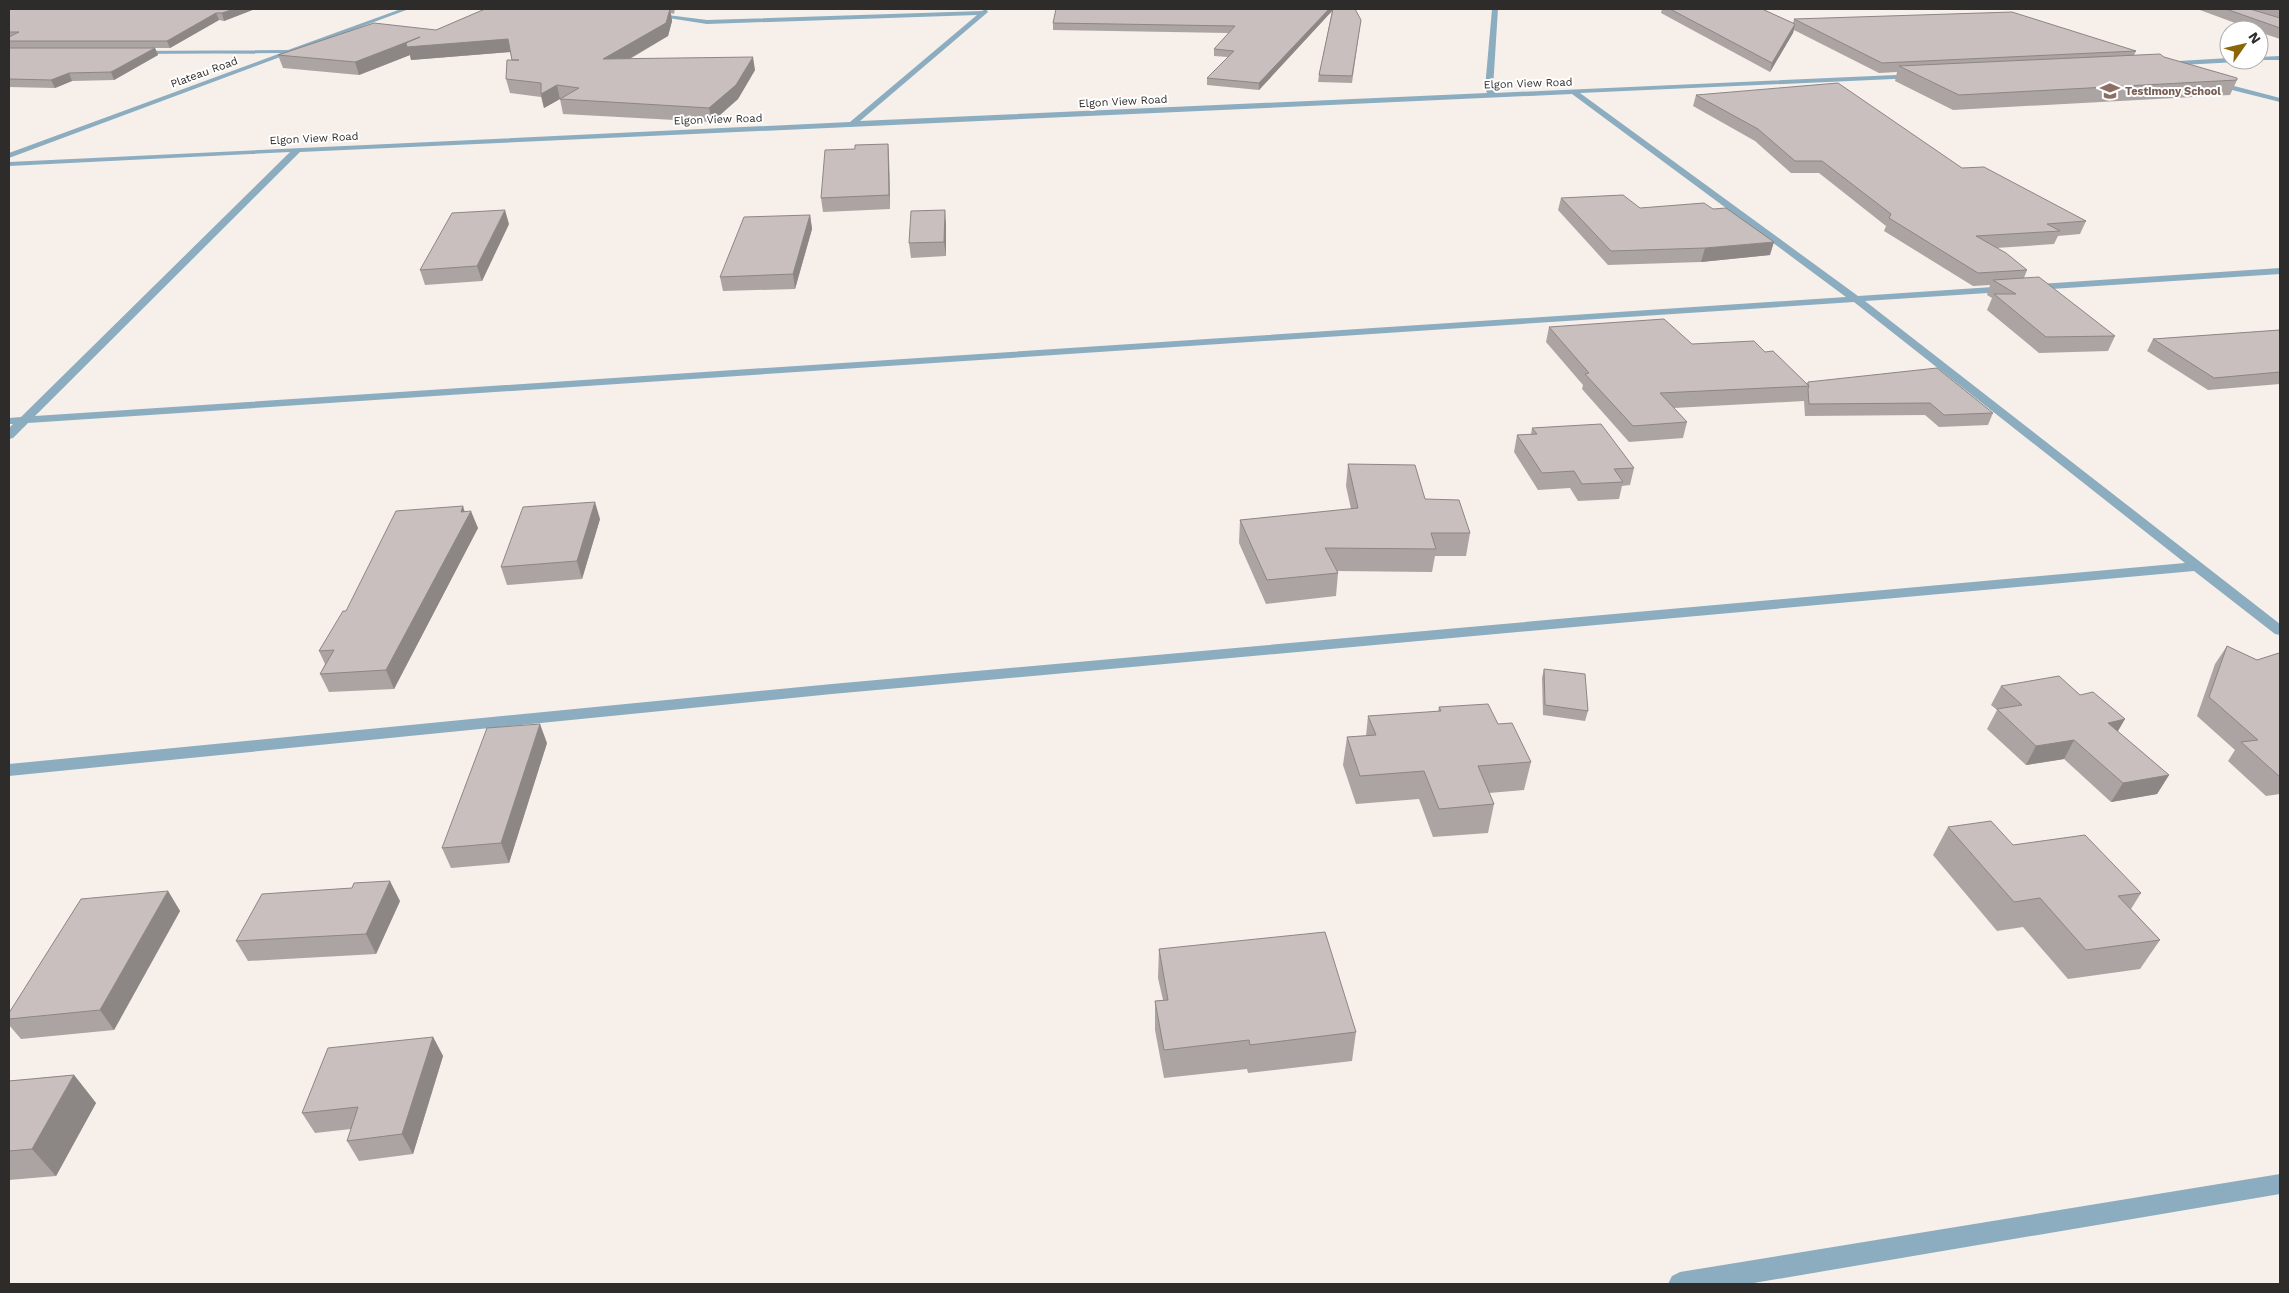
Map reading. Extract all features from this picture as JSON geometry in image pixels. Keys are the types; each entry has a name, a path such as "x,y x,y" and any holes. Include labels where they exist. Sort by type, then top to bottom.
{"street":[{"name":"Plateau Road","path":"9,156 406,9"},
{"path":"1492,95 1490,78 1495,9"},
{"path":"642,13 707,22 986,11"},
{"path":"851,125 986,11"},
{"path":"122,52 294,52"},
{"path":"2171,72 2153,66 2219,61"},
{"name":"Elgon View Road","path":"9,164 1920,76"},
{"path":"2207,81 2280,100"},
{"path":"1576,92 1856,299 2280,631"},
{"path":"9,435 297,150"},
{"path":"9,422 2280,271"},
{"path":"9,770 842,688 2198,566"},
{"path":"1680,1284 2280,1184"}],"building":[{"path":"9,9 234,9 216,13 167,41 9,41 9,37 19,32 9,32"},
{"path":"485,9 670,9 666,23 603,59 753,57 736,85 709,108 560,99 579,88 557,85 541,94 541,83 506,79 507,60 512,60 508,39 407,47 406,43 420,37 355,62 278,55 374,23 436,30"},
{"path":"1056,9 1329,9 1259,83 1207,78 1234,51 1214,49 1235,26 1053,23"},
{"path":"1333,9 1355,9 1361,20 1352,76 1319,75"},
{"path":"1670,9 1762,9 1795,24 1772,63"},
{"path":"2226,9 2250,9 2280,18 2280,28 2269,24 2269,20 2257,20"},
{"path":"2012,12 2136,51 1882,63 1794,19"},
{"path":"9,48 155,48 111,72 69,73 51,80 9,79"},
{"path":"2160,54 2164,57 2237,78 2237,80 1959,95 1899,66"},
{"path":"1838,83 1962,168 1984,167 2086,221 2047,224 2060,231 1976,236 2006,253 2027,270 1978,273 1889,218 1891,214 1822,161 1795,161 1758,129 1696,95"},
{"path":"888,144 889,195 821,198 825,150 855,149 855,145"},
{"path":"1623,195 1640,208 1704,203 1713,209 1726,208 1774,242 1705,248 1611,251 1561,198"},
{"path":"505,210 477,266 420,270 452,213"},
{"path":"945,210 944,242 909,243 911,211"},
{"path":"810,215 793,274 720,277 744,217"},
{"path":"2039,277 2115,336 2046,337 1994,294 2016,294 1993,280"},
{"path":"1664,319 1692,344 1754,341 1765,352 1773,351 1809,386 1660,393 1687,422 1633,426 1585,374 1589,373 1549,327"},
{"path":"2280,330 2280,372 2214,378 2153,339"},
{"path":"1937,368 1993,413 1944,415 1930,403 1809,404 1808,382"},
{"path":"1601,424 1634,468 1614,469 1623,482 1582,484 1574,471 1542,473 1517,435 1537,434 1532,428"},
{"path":"1348,464 1415,465 1425,499 1459,500 1470,533 1431,533 1436,549 1325,548 1338,573 1267,580 1240,520 1358,508"},
{"path":"595,502 577,561 501,567 523,507"},
{"path":"463,506 461,512 471,511 386,670 320,674 334,650 319,651 343,611 346,611 396,511"},
{"path":"2227,646 2257,660 2280,653 2280,776 2241,742 2258,740 2209,697"},
{"path":"1544,669 1585,674 1588,711 1545,705"},
{"path":"2059,676 2080,695 2093,692 2125,719 2108,723 2169,775 2123,783 2074,740 2036,746 1997,709 2022,705 2001,686"},
{"path":"1488,704 1498,724 1512,723 1531,762 1478,766 1494,804 1439,809 1424,771 1360,776 1347,737 1376,735 1368,716 1441,711 1439,707"},
{"path":"540,724 501,843 442,848 487,728"},
{"path":"1991,821 2013,845 2085,835 2141,893 2118,896 2160,940 2086,950 2040,898 2014,902 1948,827"},
{"path":"390,881 366,934 236,941 262,894 352,888 354,883"},
{"path":"168,891 100,1010 9,1019 9,1013 81,899"},
{"path":"1325,932 1356,1032 1250,1045 1249,1040 1164,1050 1155,1001 1168,1000 1159,949"},
{"path":"433,1037 402,1134 347,1141 358,1107 302,1113 328,1048"},
{"path":"74,1075 32,1149 9,1151 9,1081"}],"place":[{"name":"Testimony School","path":"2110,91"}]}
